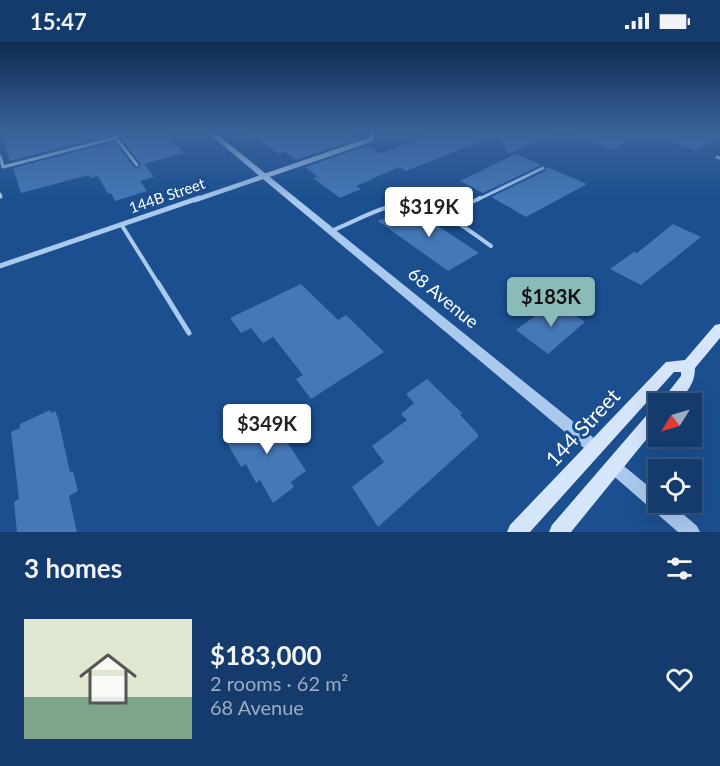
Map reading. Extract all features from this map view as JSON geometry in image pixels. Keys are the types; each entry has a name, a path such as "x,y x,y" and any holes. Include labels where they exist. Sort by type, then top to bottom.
{"main road":[{"name":"144 Street","path":"676,393 688,378 688,366 720,329"},
{"name":"144 Street","path":"517,532 671,366 688,366"},
{"path":"559,532 648,426"}],"street":[{"name":"68 Avenue","path":"237,155 596,448"},
{"name":"144B Street","path":"0,266 327,155"},
{"path":"614,467 691,532"}],"lane":[{"path":"0,156 1,168 51,155"},
{"path":"129,155 137,165"},
{"path":"445,215 543,168"},
{"path":"331,231 396,205 421,206 445,215 491,246"},
{"path":"121,224 189,333"}],"building":[{"path":"8,155 34,155 10,161"},
{"path":"64,155 124,155 134,167 139,168 140,163 134,155 177,155 144,164 154,177 140,181 147,191 115,201 111,193 108,194 98,176 91,178 89,175 21,193 13,168"},
{"path":"289,155 312,155 296,160"},
{"path":"341,155 447,155 406,171 399,167 356,186 361,189 340,198 313,178 318,177 305,167"},
{"path":"514,155 541,165 483,193 460,181"},
{"path":"547,167 587,184 526,217 491,197 545,171"},
{"path":"403,209 412,209 479,253 448,271 378,221"},
{"path":"673,224 701,237 641,285 610,269 634,252 637,253"},
{"path":"301,284 338,320 346,315 384,352 311,399 296,379 303,375 273,337 263,343 251,328 241,333 230,318"},
{"path":"550,305 555,308 563,307 585,322 548,354 516,330"},
{"path":"427,379 462,413 460,415 478,434 478,437 378,527 352,487 384,462 372,446 407,420 401,414 414,403 406,394"},
{"path":"50,410 51,413 55,411 58,418 70,472 73,471 78,491 69,496 77,532 17,532 14,502 19,499 11,432 20,428 20,424"},
{"path":"267,411 306,471 291,482 294,487 273,503 260,480 256,483 246,464 241,467 226,441 237,434 235,429"}]}
